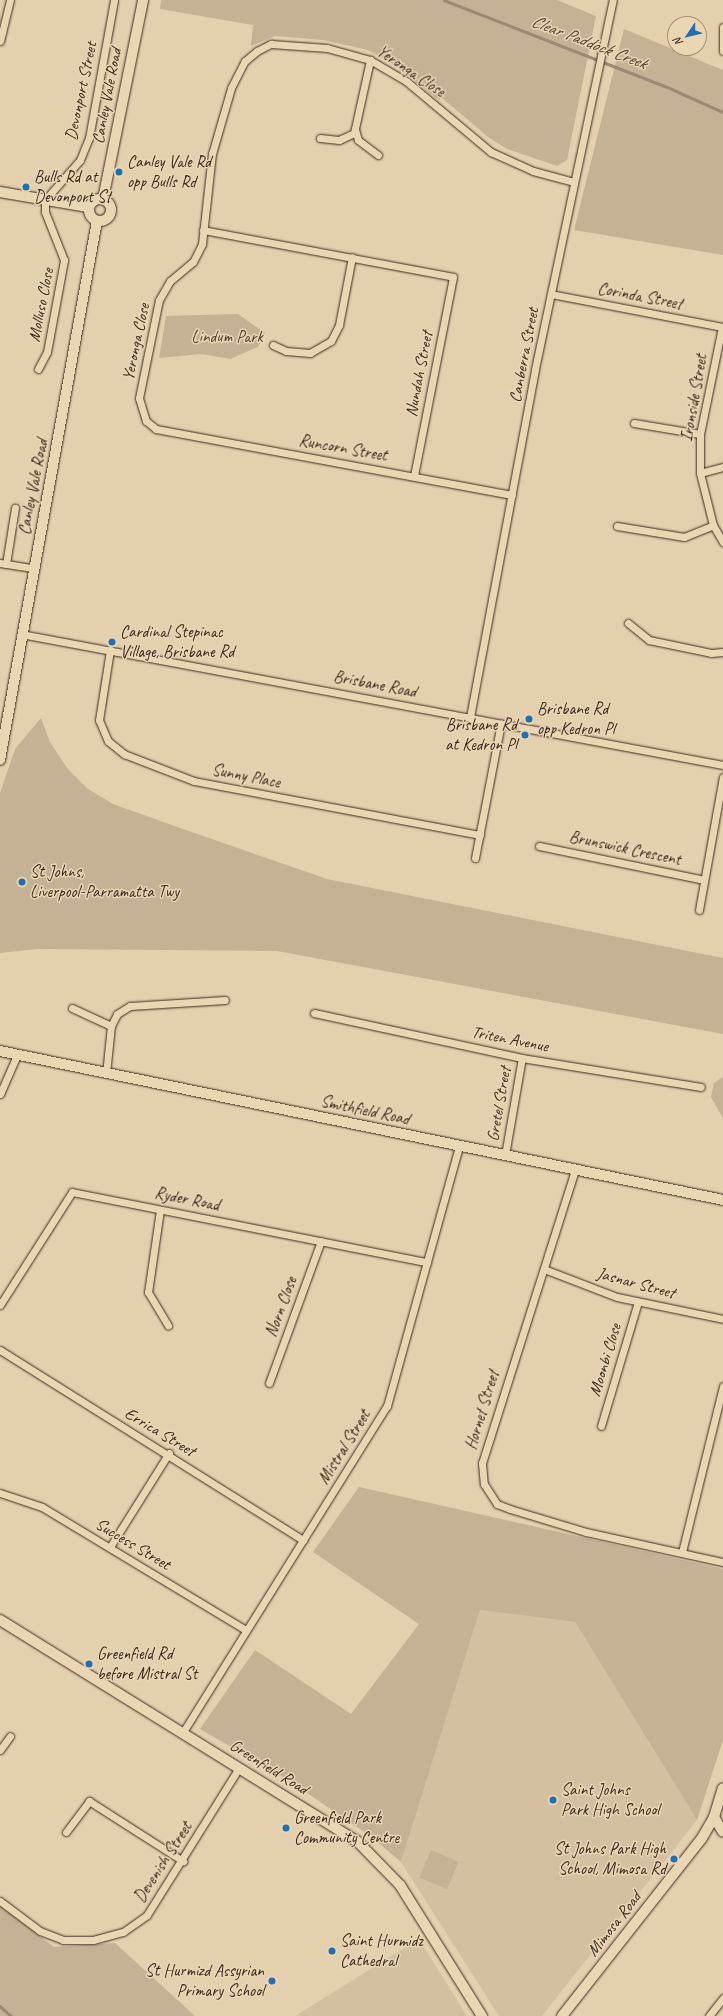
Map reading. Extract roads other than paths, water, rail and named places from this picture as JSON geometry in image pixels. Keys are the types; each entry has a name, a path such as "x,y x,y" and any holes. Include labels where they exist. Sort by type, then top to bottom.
{"main road":[{"name":"Canley Vale Road","path":"103,199 143,0"},
{"path":"0,192 88,207"},
{"path":"103,199 110,204 110,212 106,219 97,221 90,216 88,207 94,200 103,199"},
{"name":"Canley Vale Road","path":"0,760 21,634 97,221"},
{"name":"Smithfield Road","path":"0,1051 723,1200"},
{"name":"Greenfield Road","path":"0,1620 357,1841 381,1862 400,1885 482,2016"},
{"name":"Mimosa Road","path":"562,2016 702,1838 714,1817 723,1788"},
{"path":"714,1817 723,1832"}],"street":[{"path":"0,41 10,0"},
{"name":"Devonport Street","path":"45,200 80,160 89,138 114,0"},
{"name":"Canberra Street","path":"470,717 551,294 613,0"},
{"path":"723,27 723,51"},
{"name":"Yeronga Close","path":"169,432 156,429 146,421 139,398 159,300 170,281 194,262 202,244 212,154 231,88 245,62 271,44 335,49 370,60 406,81 491,152 533,172 574,182"},
{"path":"320,138 339,140 349,136 355,129 370,60"},
{"path":"355,129 362,145 378,155"},
{"name":"Molluso Close","path":"38,369 47,352 64,260 45,212 45,200"},
{"path":"203,230 352,258 339,325 331,341 310,353 286,351 272,345"},
{"name":"Nundah Street","path":"352,258 453,277 414,476"},
{"name":"Corinda Street","path":"551,294 723,327"},
{"name":"Ironside Street","path":"723,327 700,434 700,473 713,524 723,542"},
{"path":"634,423 700,434"},
{"name":"Runcorn Street","path":"169,432 512,495"},
{"path":"700,473 723,467"},
{"path":"15,508 3,564 33,568"},
{"path":"617,526 684,536 713,524"},
{"path":"628,623 649,640 712,653 723,652"},
{"name":"Brisbane Road","path":"21,634 723,765"},
{"name":"Sunny Place","path":"110,650 99,720 108,740 124,754 194,781 480,835"},
{"path":"475,858 501,723"},
{"path":"699,910 723,777"},
{"name":"Brunswick Crescent","path":"539,846 704,880"},
{"path":"106,1074 111,1026 117,1014 130,1006 225,1000"},
{"path":"72,1008 111,1026"},
{"name":"Triten Avenue","path":"314,1013 522,1058 700,1087"},
{"path":"0,1094 17,1055"},
{"name":"Gretel Street","path":"505,1155 522,1058"},
{"name":"Mistral Street","path":"182,1732 387,1406 459,1146"},
{"name":"Hornet Street","path":"575,1170 482,1463 484,1484 497,1504 510,1509 586,1532 723,1562"},
{"name":"Ryder Road","path":"0,1305 72,1192 427,1262"},
{"path":"160,1210 148,1292 168,1325"},
{"name":"Norn Close","path":"269,1383 321,1241"},
{"name":"Jasnar Street","path":"544,1269 638,1302 723,1320"},
{"name":"Moonbi Close","path":"601,1426 638,1302"},
{"name":"Errica Street","path":"0,1350 58,1390 169,1453 303,1540"},
{"path":"682,1552 723,1386"},
{"path":"110,1547 169,1453"},
{"name":"Success Street","path":"0,1493 42,1507 246,1630"},
{"path":"0,1750 10,1736"},
{"name":"Devenish Street","path":"0,1902 40,1931 63,1940 93,1940 123,1932 147,1915 183,1861 239,1768"},
{"path":"66,1832 89,1801 183,1861"},
{"path":"709,2016 723,1998"}],"waterway":[{"name":"Clear Paddock Creek","path":"444,0 667,87 723,112"},
{"path":"0,2006 11,2016"}],"place":[{"name":"Canley Vale Rd opp Bulls Rd","path":"119,172"},
{"name":"Bulls Rd at Devonport St","path":"26,187"},
{"name":"Cardinal Stepinac Village, Brisbane Rd","path":"112,642"},
{"name":"Brisbane Rd opp Kedron Pl","path":"529,719"},
{"name":"Brisbane Rd at Kedron Pl","path":"525,735"},
{"name":"St Johns, Liverpool-Parramatta Twy","path":"22,882"},
{"name":"Greenfield Rd before Mistral St","path":"89,1664"},
{"name":"Saint Johns Park High School","path":"553,1800"},
{"name":"Greenfield Park Community Centre","path":"286,1828"},
{"name":"St Johns Park High School, Mimosa Rd","path":"674,1859"},
{"name":"Saint Hurmidz Cathedral","path":"332,1951"},
{"name":"St Hurmizd Assyrian Primary School","path":"272,1981"}],"park label":[{"name":"Lindum Park","path":"227,337"}]}
